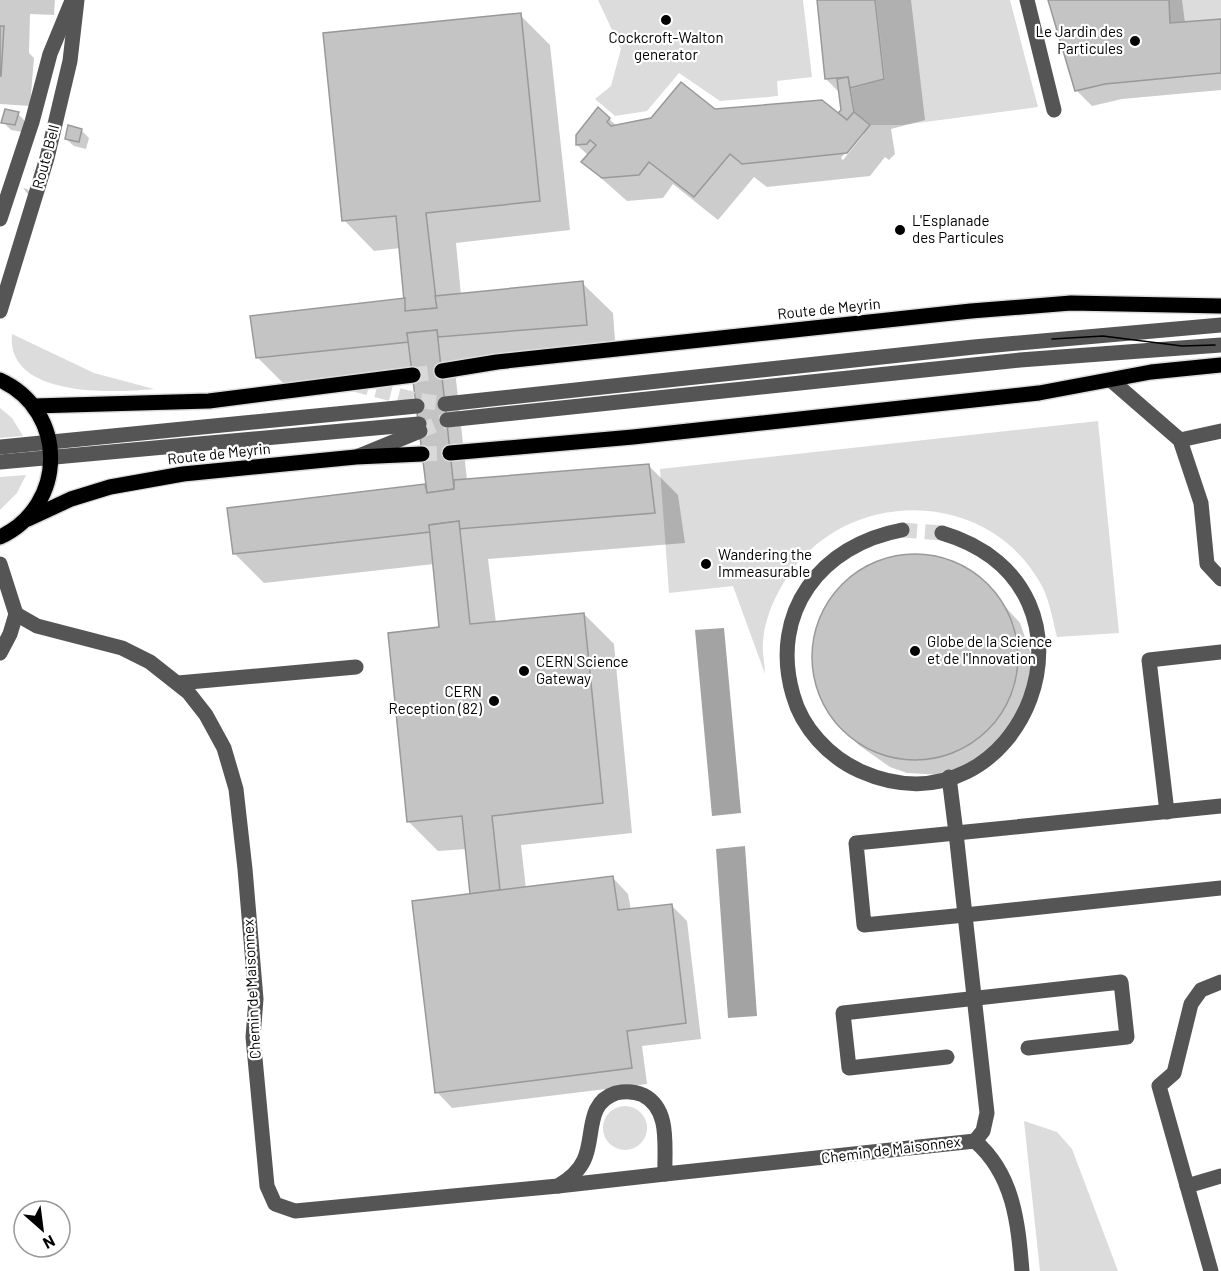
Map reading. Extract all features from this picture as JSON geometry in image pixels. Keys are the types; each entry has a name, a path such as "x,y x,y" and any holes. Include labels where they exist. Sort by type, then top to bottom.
{"main road":[{"name":"Route de Meyrin","path":"442,371 497,362 1071,303 1221,306"},
{"path":"450,453 633,437 1039,393 1151,372 1221,364"},
{"path":"34,406 209,401 413,375"},
{"path":"1,378 34,406 44,424 51,450"},
{"name":"Route de Meyrin","path":"28,519 46,490 51,450"},
{"name":"Route de Meyrin","path":"0,537 28,519 71,499 110,487 183,474 356,457 422,454"}],"street":[{"name":"Route Bell","path":"0,219 32,122 50,54 74,0"},
{"name":"Route Bell","path":"0,311 47,158 70,61 74,0"},
{"path":"1027,0 1054,110"},
{"path":"445,404 974,346 1221,325"},
{"path":"447,420 1020,360 1218,345"},
{"path":"1112,381 1180,440 1201,503 1208,564 1221,579"},
{"path":"0,462 51,450 417,406"},
{"path":"0,447 51,450 419,428 356,457"},
{"path":"1180,440 1221,431"},
{"path":"902,530 879,534 857,543 820,570 795,609 789,631 788,676 794,698 816,738 852,767 873,776 895,781 917,782 949,777 982,762 1000,748 1016,730 1036,690 1039,644 1029,603 1008,572 979,548 942,533"},
{"path":"0,564 16,614 10,634 0,653"},
{"name":"Chemin de Maisonnex","path":"16,614 37,626 122,648 150,662 178,683 206,715 224,748 236,789 256,999 253,1037 267,1186 275,1204 295,1211 558,1186 975,1140 994,1161 1008,1185 1023,1271"},
{"path":"1167,812 1149,660 1221,652"},
{"path":"178,683 356,667"},
{"path":"949,777 987,1113 983,1131 975,1140"},
{"path":"1221,806 856,843 864,925 1221,888"},
{"path":"948,1057 849,1068 843,1013 1121,982 1127,1037 1028,1048"},
{"path":"1211,1271 1159,1086 1174,1073 1191,1004 1201,990 1221,982"},
{"path":"558,1186 584,1161 592,1116 599,1104 610,1095 624,1091 644,1096 659,1109 663,1121 665,1174"},
{"path":"1187,1186 1221,1176"}],"shaded area":[{"path":"598,0 803,0 812,77 777,81 778,96 720,101 679,73 647,111 615,116 595,99 611,86 621,49"},
{"path":"876,0 1010,0 1038,107 902,125 871,125 855,113 851,89 885,79"},
{"path":"1169,0 1221,0 1221,19 1170,23"},
{"path":"12,334 94,373 154,389 89,390 43,381 26,370 15,355"},
{"path":"0,408 12,418 23,436 0,438"},
{"path":"1098,421 1119,633 1057,637 1043,588 1019,554 988,530 953,516 915,510 877,515 841,528 810,550 784,582 770,611 763,642 765,674 733,586 669,593 660,469"},
{"path":"26,475 17,493 0,510 0,477"},
{"path":"724,628 741,813 712,816 695,630"},
{"path":"745,846 757,1016 728,1018 716,849"},
{"path":"625,1106 640,1113 647,1128 640,1143 625,1150 610,1143 603,1128 610,1113"},
{"path":"1024,1121 1057,1132 1072,1149 1118,1271 1040,1271"}],"building":[{"path":"817,0 875,0 884,79 850,88 848,77 825,79"},
{"name":"Le Jardin des Particules","path":"1048,0 1169,0 1170,23 1221,19 1221,73 1105,84 1075,91"},
{"path":"521,13 540,201 426,213 437,308 405,311 396,216 342,221 323,33"},
{"path":"0,26 4,26 1,76 0,76"},
{"path":"848,77 854,112 847,120 838,113 841,110 837,79"},
{"path":"681,82 715,109 822,100 847,120 854,112 870,125 847,153 742,164 730,154 694,197 649,162 639,175 602,178 581,162 596,145 590,140 587,144 576,145 576,135 598,107 610,118 607,122 611,126 651,118"},
{"path":"5,109 19,112 15,125 1,123"},
{"path":"68,125 82,129 79,142 65,139"},
{"path":"583,281 587,325 438,337 437,330 407,333 409,342 256,358 250,316 405,298 405,311 437,308 435,296"},
{"path":"437,330 454,489 427,493 407,333"},
{"path":"649,464 655,513 458,529 459,521 429,525 430,532 233,554 227,508 425,484 427,493 454,489 454,480"},
{"name":"CERN Reception (82)","path":"459,521 470,624 584,613 603,803 492,816 500,890 470,894 462,816 407,822 388,633 439,627 429,525"},
{"path":"905,554 925,554 945,558 964,566 988,584 1006,608 1014,627 1018,657 1014,687 1006,706 988,730 964,748 945,756 925,760 905,760 885,756 866,748 850,737 835,722 824,706 816,687 812,667 812,647 816,627 824,608 835,592 850,577 866,566 885,558"},
{"path":"613,876 618,910 672,904 686,1023 627,1031 632,1068 435,1093 412,901"}],"tunnel":[{"path":"413,375 442,371"},
{"path":"354,384 416,400 445,404"},
{"path":"420,431 447,420"},
{"path":"422,454 450,453"},
{"path":"902,530 942,533"}],"tram line":[{"path":"1052,339 1103,336 1182,346 1215,345"}],"place":[{"name":"Cockcroft-Walton generator","path":"666,20"},
{"name":"Le Jardin des Particules","path":"1135,41"},
{"name":"L'Esplanade des Particules","path":"900,230"},
{"name":"Wandering the Immeasurable","path":"706,564"},
{"name":"Globe de la Science et de l'Innovation","path":"915,651"},
{"name":"CERN Science Gateway","path":"524,671"},
{"name":"CERN Reception (82)","path":"494,701"}]}
